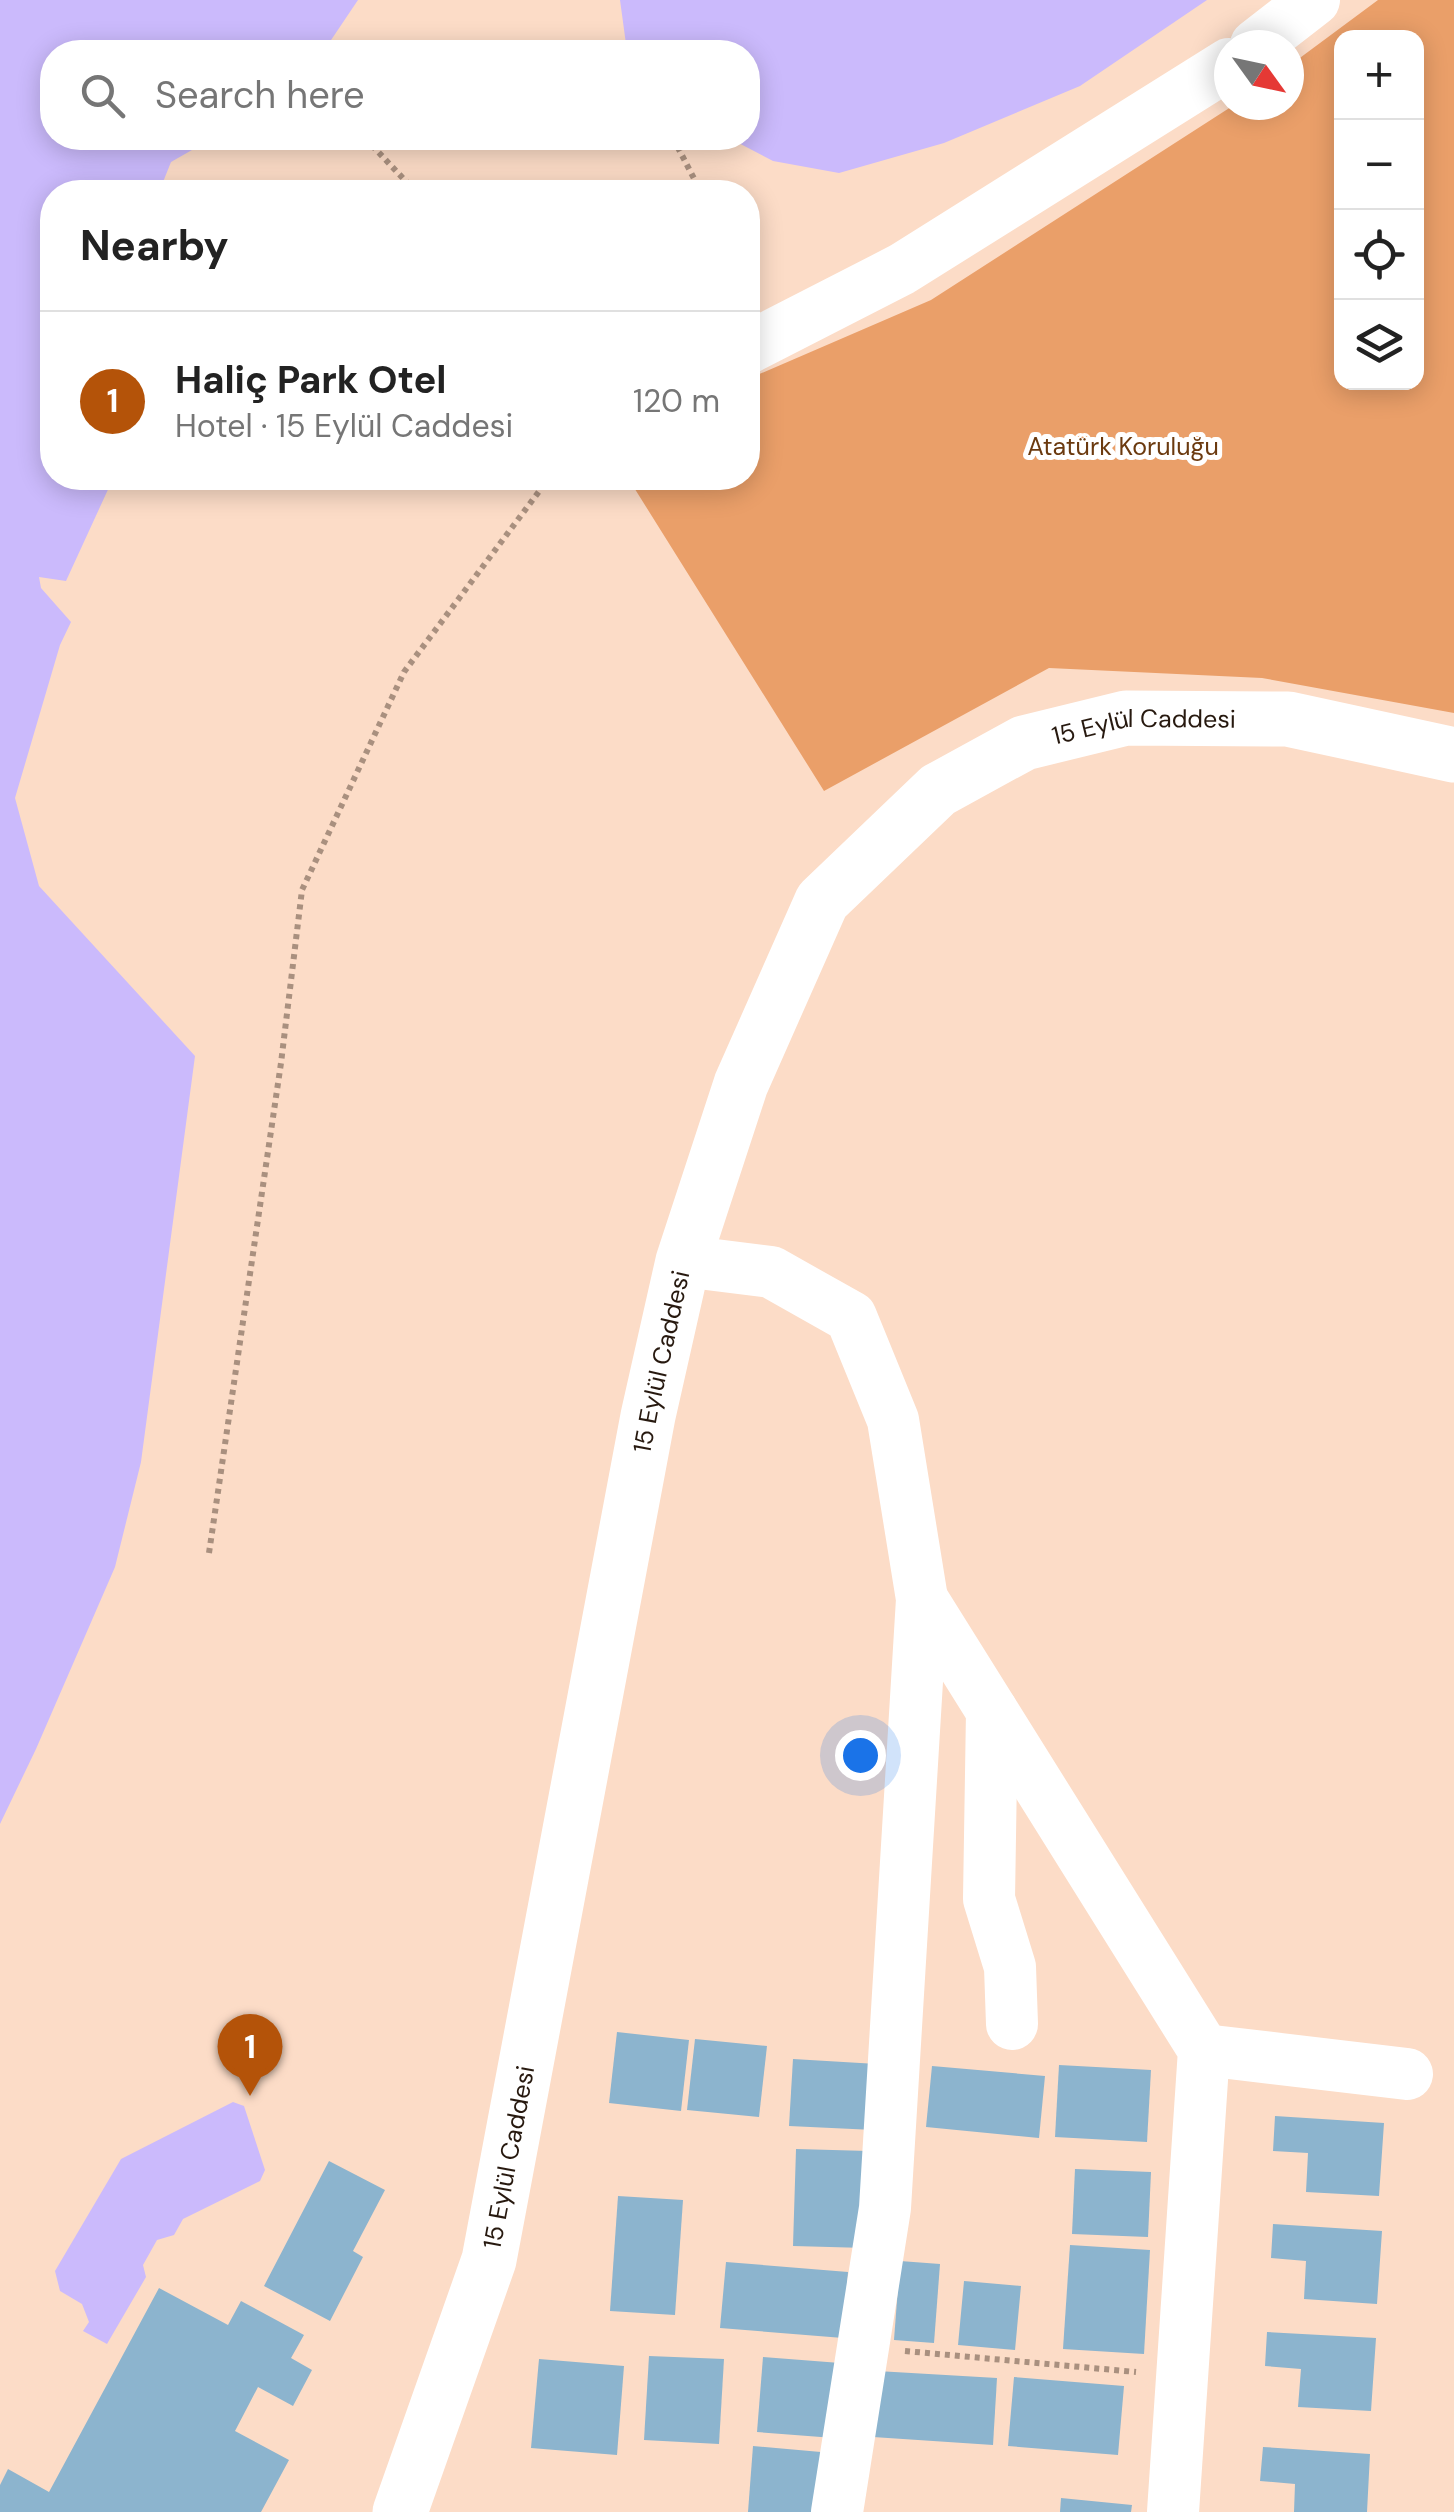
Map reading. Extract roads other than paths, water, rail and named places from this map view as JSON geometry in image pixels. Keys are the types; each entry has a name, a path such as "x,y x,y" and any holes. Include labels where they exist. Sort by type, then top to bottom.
{"main road":[{"name":"15 Eylül Caddesi","path":"400,2512 489,2260 648,1416 683,1261 741,1084 822,901 938,790 1024,743 1126,718 1288,719 1454,755"}],"street":[{"path":"1275,30 1314,0"},
{"path":"760,342 902,269 1214,73"},
{"path":"683,1261 772,1272 851,1317 893,1420 922,1599 884,2208 837,2512"},
{"path":"922,1599 1204,2050 1173,2512"},
{"path":"992,1711 990,1899 1010,1968 1012,2024"},
{"path":"904,1898 990,1899"},
{"path":"1204,2050 1407,2074"}],"place":[{"name":"Haliç Park Otel","path":"250,2096"}],"park label":[{"name":"Atatürk Koruluğu","path":"1123,446"}]}
